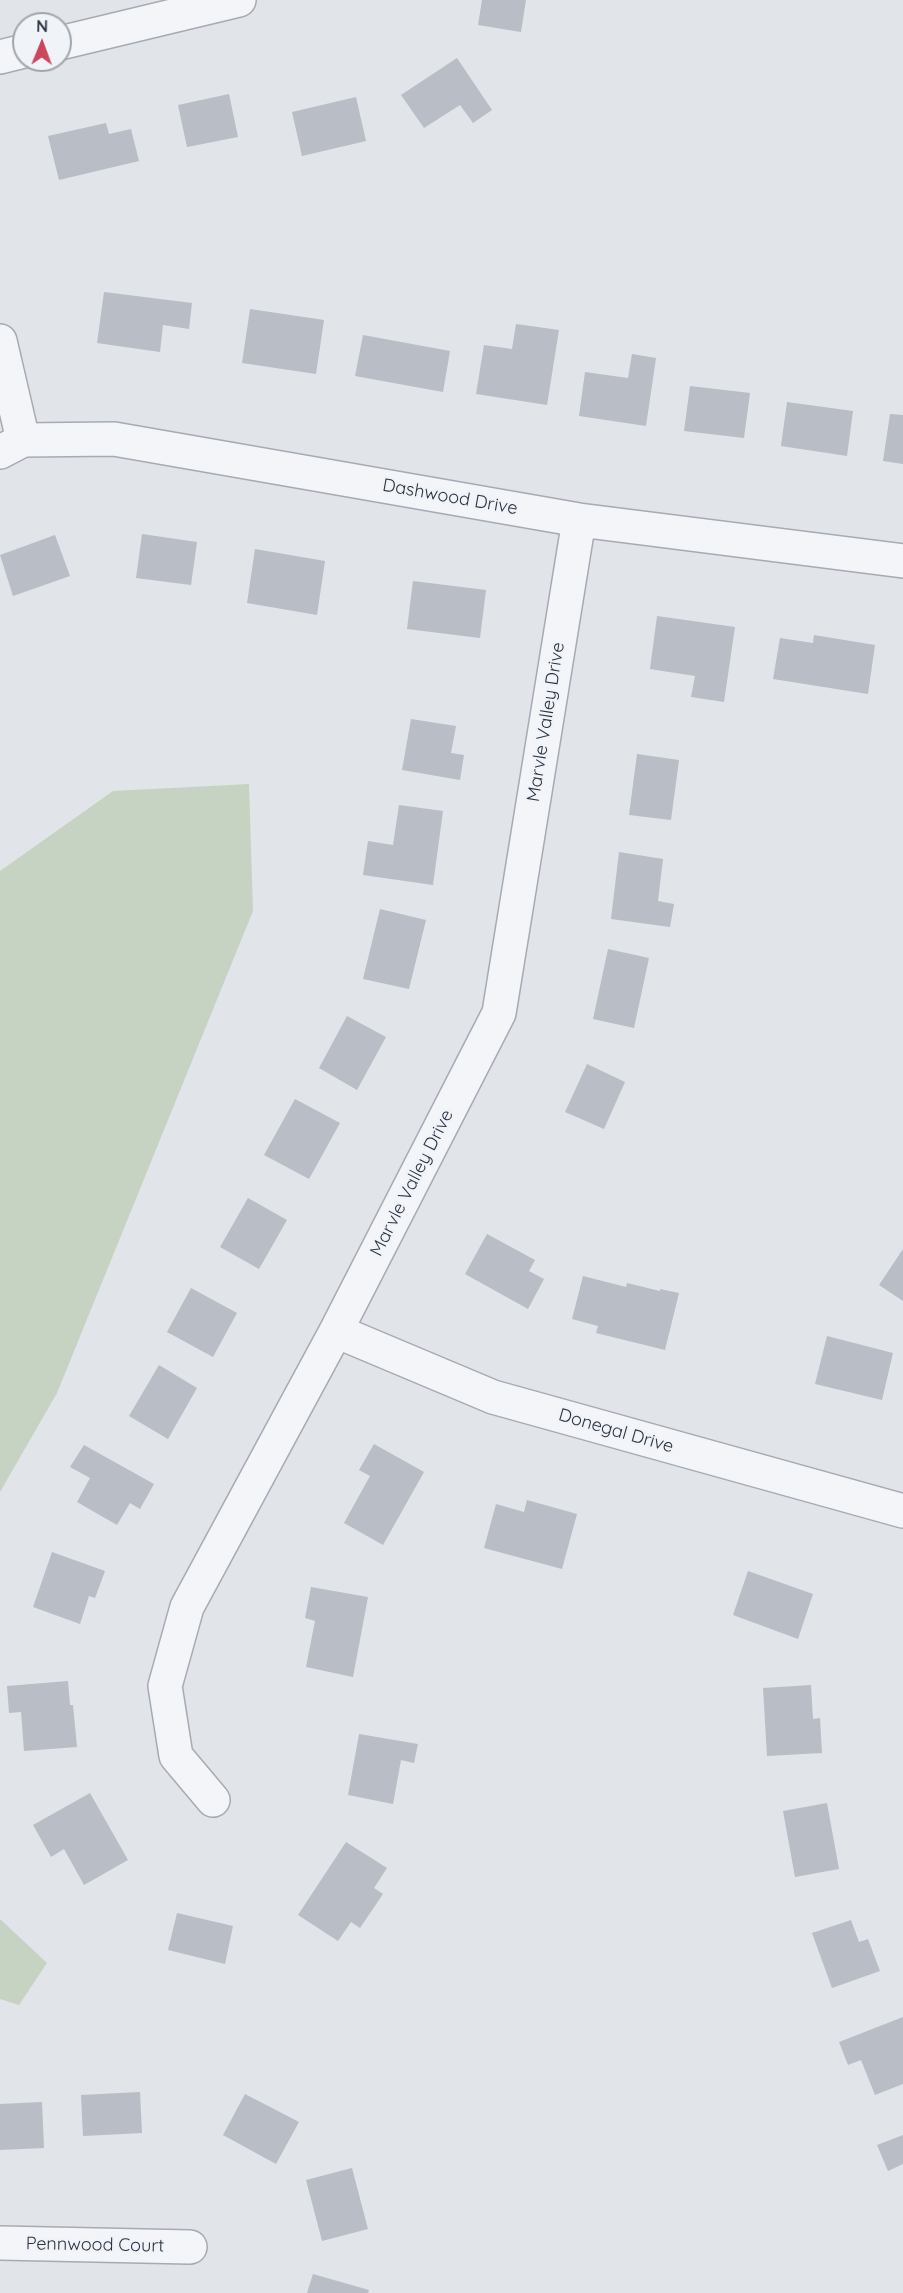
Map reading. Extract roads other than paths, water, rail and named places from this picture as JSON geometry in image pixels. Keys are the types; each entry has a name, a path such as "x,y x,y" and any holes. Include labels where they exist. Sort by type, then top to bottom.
{"street":[{"path":"72,40 239,0"},
{"path":"0,341 11,446"},
{"name":"Dashwood Drive","path":"11,446 114,439 579,520 903,561"},
{"name":"Marvle Valley Drive","path":"213,1800 176,1756 165,1686 187,1607 336,1331 499,1013 579,520"},
{"name":"Donegal Drive","path":"336,1331 493,1397 903,1511"},
{"name":"Pennwood Court","path":"0,2243 190,2247"}]}
